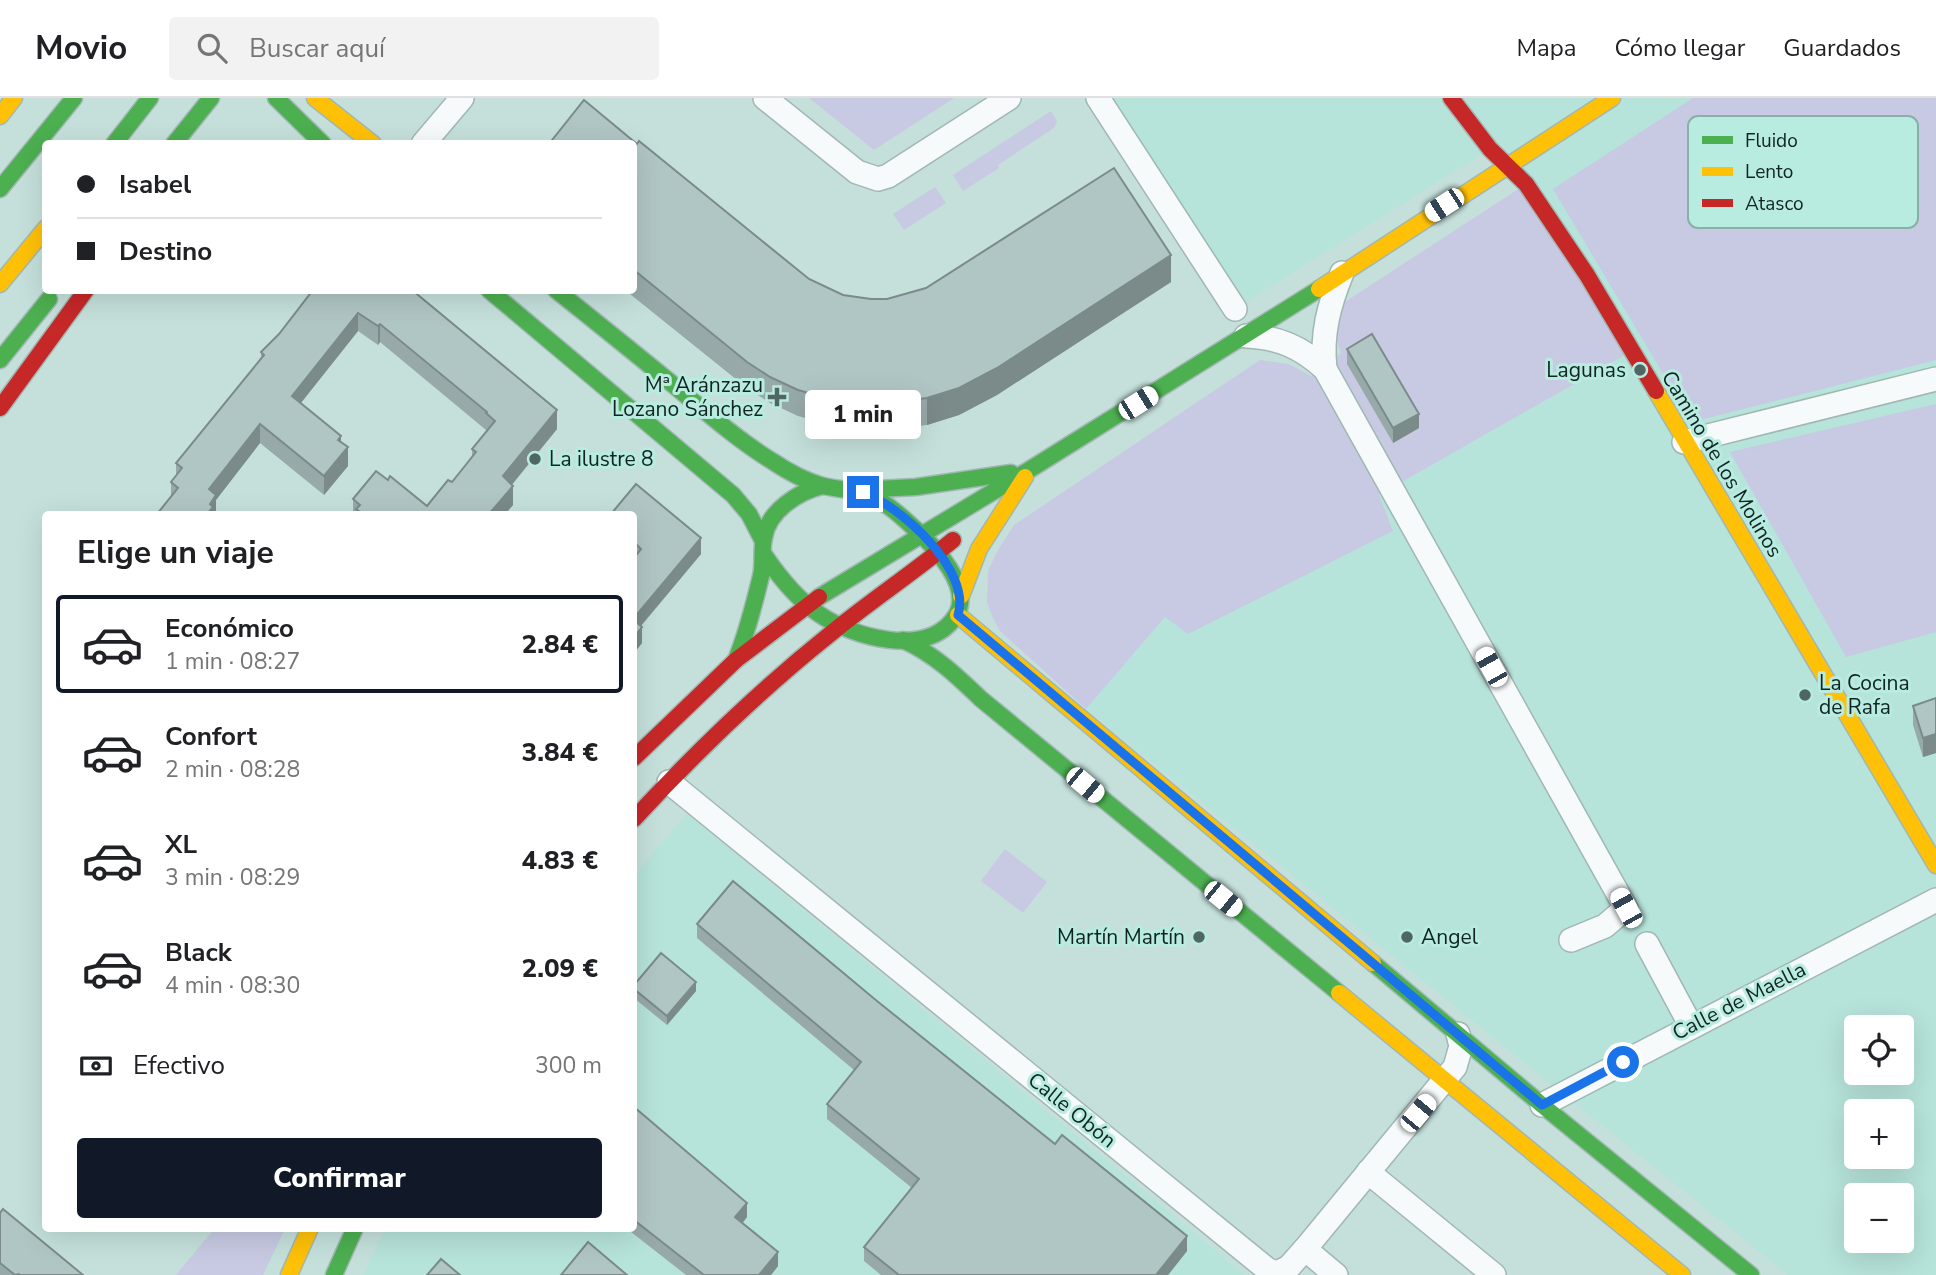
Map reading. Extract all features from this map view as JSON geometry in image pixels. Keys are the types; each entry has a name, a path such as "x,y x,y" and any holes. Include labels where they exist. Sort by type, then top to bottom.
{"main road":[{"path":"0,116 14,98"},
{"path":"0,189 74,98"},
{"path":"117,140 150,98"},
{"path":"177,140 211,98"},
{"path":"276,98 319,140"},
{"path":"315,98 368,140"},
{"name":"Camino de los Molinos","path":"1451,98 1490,149 1526,184 1587,275 1936,865"},
{"path":"637,755 736,660 806,605 1246,336 1612,98"},
{"path":"0,284 42,233"},
{"path":"0,360 52,294"},
{"path":"0,408 83,294"},
{"path":"494,294 733,495 749,514 782,581 806,605 839,627 869,637 902,640 928,637 947,626 958,615 973,559 991,527 1030,470"},
{"path":"561,294 755,450 795,475 822,486"},
{"path":"736,660 751,617 771,522 786,504 809,488 916,488 1030,470"},
{"path":"637,816 763,690 839,627 938,553 1030,470"},
{"path":"855,489 879,500 920,534 938,553 956,579 961,596"},
{"path":"958,615 1542,1105 1751,1275"},
{"path":"902,640 938,660 981,699 1682,1275"},
{"path":"289,1275 308,1232"},
{"path":"334,1275 353,1232"}],"street":[{"path":"426,140 462,98"},
{"path":"765,98 851,168 867,177 878,179 888,176 1009,98"},
{"path":"1098,98 1235,309"},
{"path":"1325,369 1324,332 1330,303 1342,273"},
{"path":"1246,336 1283,341 1312,357 1325,369 1626,908 1605,926 1571,940"},
{"path":"1684,442 1936,379"},
{"name":"Calle Obón","path":"668,782 1268,1270 1277,1273 1283,1272 1305,1250 1455,1067 1460,1057 1458,1034"},
{"name":"Calle de Maella","path":"1542,1105 1936,900"},
{"path":"1647,944 1691,1026"},
{"path":"1368,1172 1494,1275"},
{"path":"1305,1250 1336,1275"}],"shaded area":[{"path":"809,98 954,98 874,150"},
{"path":"1098,98 1936,98 1936,1275 1788,1275 1086,709 1165,617 1393,530 1379,495 1631,351 1490,149 1235,309"},
{"path":"1693,98 1936,98 1936,360 1692,422 1553,189"},
{"path":"1051,111 1057,121 1054,128 963,191 953,175"},
{"path":"1526,184 1632,351 1379,495 1393,531 1188,634 1165,617 1086,709 1000,631 987,602 988,571 1014,525 1260,360 1289,364 1311,376 1341,353 1328,313"},
{"path":"935,187 946,203 904,230 893,214"},
{"path":"1936,404 1936,632 1846,657 1730,452"},
{"path":"686,814 1245,1275 364,1275 384,1232 637,1232 637,872"},
{"path":"1005,849 1047,882 1023,913 981,881"},
{"path":"212,1232 284,1232 263,1275 176,1275"}],"building":[{"path":"584,100 632,140 552,140"},
{"path":"639,141 809,279 843,295 887,299 926,288 1114,168 1171,255 997,368 959,388 927,398 879,404 833,400 798,390 747,362 637,272"},
{"path":"310,294 417,294 557,410 503,476 513,486 492,511 359,511 356,509 360,505 353,499 376,471 388,480 390,476 427,506 448,480 452,482 476,452 472,449 495,421 380,324 378,326 358,313 292,396 341,436 338,440 348,447 324,476 260,424 209,489 216,495 210,504 213,507 210,511 159,511 178,488 171,482 182,468 176,463 264,355 261,352 279,334"},
{"path":"1372,334 1419,414 1393,428 1347,349"},
{"path":"636,484 701,538 637,614 637,554 641,549 637,545 637,511 614,511"},
{"path":"1936,698 1936,734 1923,738 1913,706"},
{"path":"733,881 1055,1144 1062,1135 1187,1236 1156,1275 899,1275 864,1247 919,1179 827,1104 861,1062 697,924"},
{"path":"661,953 696,982 667,1016 637,991 637,981"},
{"path":"637,1110 747,1203 735,1217 778,1252 759,1275 704,1275 637,1222"},
{"path":"3,1209 83,1275 15,1275 0,1263 0,1213"},
{"path":"588,1242 627,1275 561,1275"},
{"path":"441,1259 460,1275 427,1275"}],"traffic: fast":[{"path":"0,189 74,98"},
{"path":"117,140 150,98"},
{"path":"177,140 211,98"},
{"path":"276,98 319,140"},
{"path":"819,597 1319,289"},
{"path":"494,294 733,495 749,514 763,541"},
{"path":"561,294 759,453 807,481 865,494 894,510 941,556 956,581 960,606 955,617 942,630 927,637 908,641 869,636 833,622 803,602 765,556"},
{"path":"0,360 49,299"},
{"path":"857,490 916,487 1011,473"},
{"path":"736,660 761,576 763,543 771,519 794,498 822,486"},
{"path":"903,640 945,666 981,699 1339,993"},
{"path":"1373,963 1751,1275"},
{"path":"334,1275 353,1232"}],"traffic: slow":[{"path":"0,116 14,98"},
{"path":"315,98 368,140"},
{"path":"1319,289 1612,98"},
{"path":"0,284 42,233"},
{"path":"1656,391 1936,865"},
{"path":"961,596 979,549 1025,477"},
{"path":"958,615 1373,963"},
{"path":"1339,993 1682,1275"},
{"path":"289,1275 308,1232"}],"traffic: jam":[{"path":"1451,98 1490,149 1526,184 1587,275 1656,391"},
{"path":"0,408 83,294"},
{"path":"637,816 680,770 803,656 953,540"},
{"path":"637,755 736,660 819,597"}],"place":[{"name":"Lagunas","path":"1640,370"},
{"name":"Mª Aránzazu Lozano Sánchez","path":"777,397"},
{"name":"La ilustre 8","path":"535,459"},
{"name":"La Cocina de Rafa","path":"1805,695"},
{"name":"Martín Martín","path":"1199,937"},
{"name":"Angel","path":"1407,937"}],"route":[{"path":"863,492 891,508 928,541 944,560 959,587 961,596 958,615 1542,1105 1623,1062"}]}
